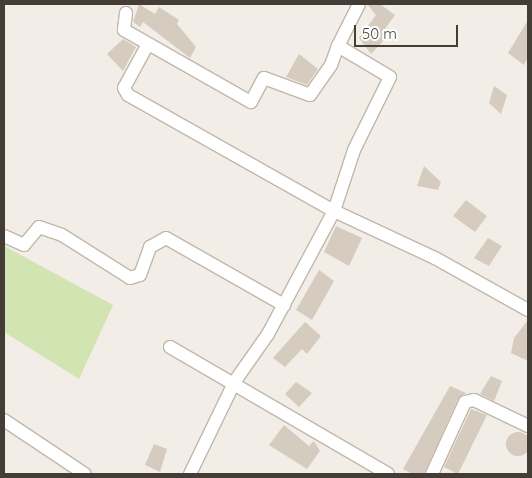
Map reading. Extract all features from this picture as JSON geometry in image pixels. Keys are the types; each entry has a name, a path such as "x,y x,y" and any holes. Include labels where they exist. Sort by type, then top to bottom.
{"street":[{"path":"126,13 124,30 251,102 264,78 310,95 331,65 338,46 359,4"},
{"path":"148,44 124,92 334,211 435,258 528,310"},
{"path":"190,474 235,381 284,306 334,211 354,150 390,77 338,46"},
{"path":"4,236 24,245 39,227 62,235 130,278 140,275 150,247 166,238 284,306"},
{"path":"170,347 235,381 388,474"},
{"path":"432,474 465,402 474,400 528,426"},
{"path":"4,420 84,474"}],"green space":[{"path":"4,246 113,305 79,379 4,332"}],"building":[{"path":"139,4 155,14 159,7 179,20 177,24 196,47 190,58 143,22 140,27 133,22"},
{"path":"367,4 380,4 395,15 382,33 388,36 371,54 359,38 376,15"},
{"path":"528,20 528,57 524,65 508,53"},
{"path":"123,39 136,47 123,71 107,54"},
{"path":"299,54 318,69 307,85 286,77"},
{"path":"494,86 507,95 501,114 489,103"},
{"path":"424,166 441,182 438,190 417,186"},
{"path":"466,200 487,216 475,232 453,216"},
{"path":"336,226 362,238 349,266 324,252"},
{"path":"488,238 502,246 489,266 474,258"},
{"path":"319,270 334,281 312,320 296,310"},
{"path":"528,320 528,361 511,353 514,338"},
{"path":"305,322 321,336 307,354 302,349 285,367 273,358"},
{"path":"491,376 502,381 494,401 480,394"},
{"path":"296,382 312,393 299,407 285,394"},
{"path":"450,386 466,393 458,399 424,474 412,474 403,469"},
{"path":"471,409 487,415 458,474 444,467"},
{"path":"284,425 309,446 314,441 320,451 307,469 269,445"},
{"path":"518,432 527,435 530,444 527,453 518,456 509,453 506,444 509,435"},
{"path":"154,444 167,449 160,472 145,465"}]}
